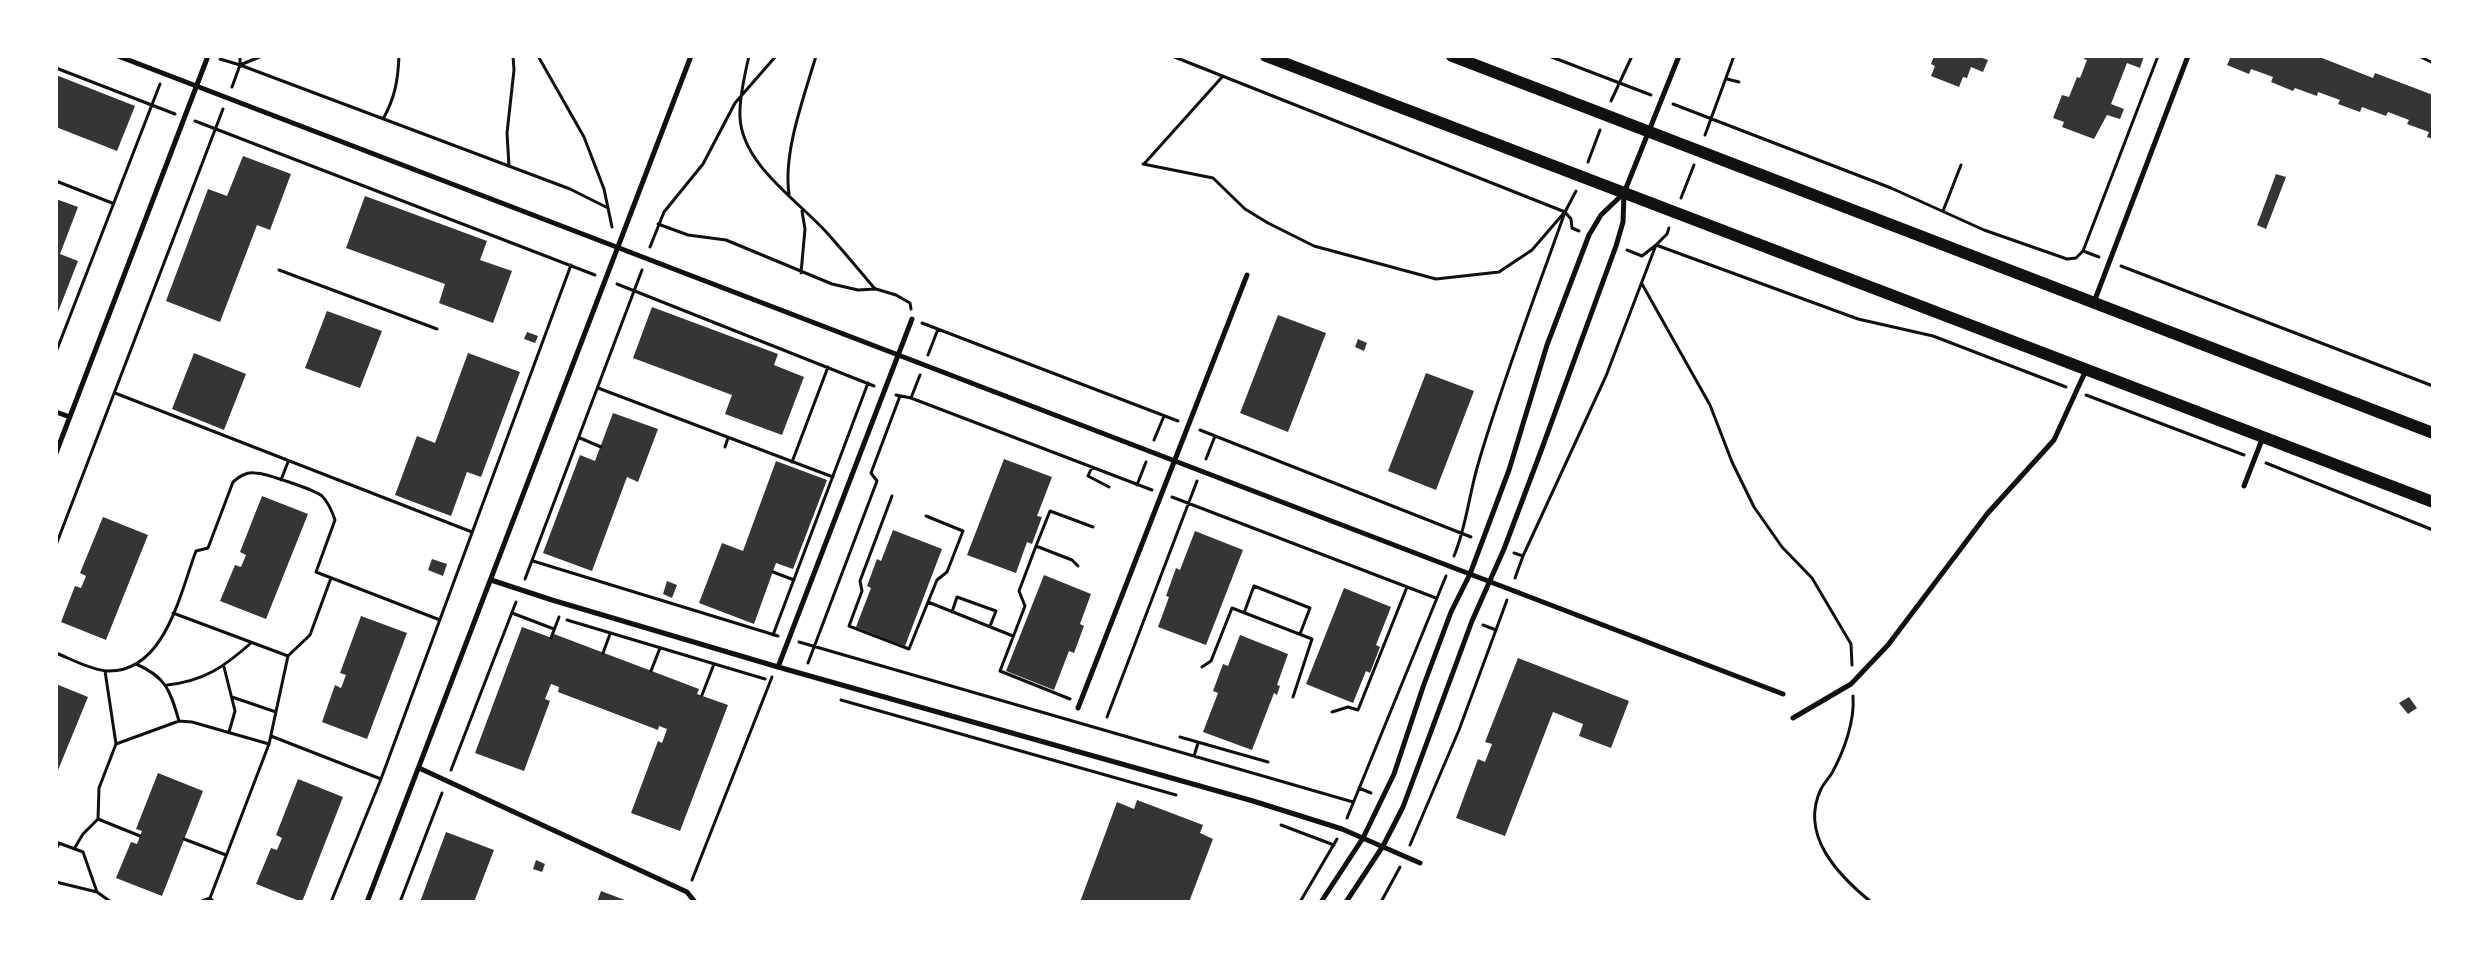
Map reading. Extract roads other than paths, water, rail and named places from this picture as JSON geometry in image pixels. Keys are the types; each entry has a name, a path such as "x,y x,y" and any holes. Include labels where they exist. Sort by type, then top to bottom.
{"main road":[{"path":"1266,56 2430,501"},
{"path":"1452,56 2433,432"}],"street":[{"path":"118,56 1783,694"},
{"path":"56,453 196,86 210,56"},
{"path":"367,902 690,56"},
{"path":"1346,902 1383,846 1406,799 1460,652 1504,549 1616,246 1623,222 1624,193 1663,100 1679,56"},
{"path":"2094,302 2188,56"},
{"path":"1321,902 1363,838 1394,774 1429,670 1451,612 1470,574 1483,541 1517,447 1547,345 1589,235 1601,215 1624,193"},
{"path":"1079,705 1247,275"},
{"path":"778,667 912,318"},
{"path":"1793,718 1851,684 1888,645 1987,514 2054,440 2078,392 2086,369"},
{"path":"56,412 70,417"},
{"path":"2244,486 2263,437"},
{"path":"491,580 561,603 778,667 1253,801 1342,829 1420,862"},
{"path":"419,768 687,892 695,902"}]}
